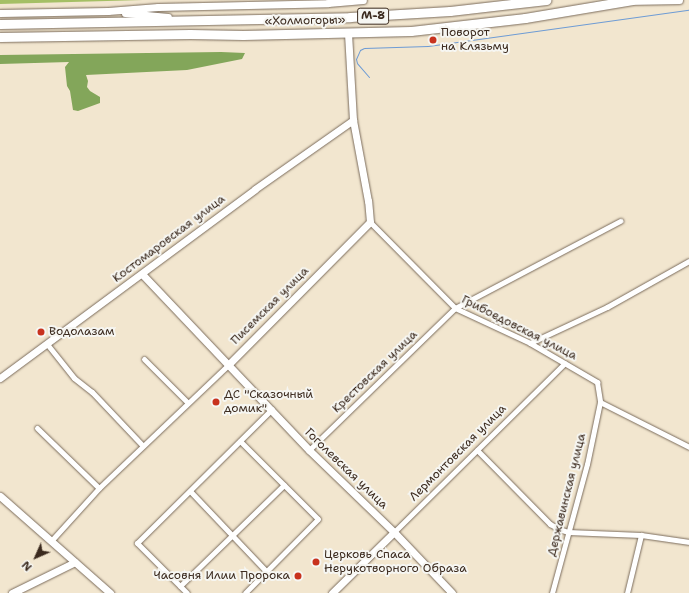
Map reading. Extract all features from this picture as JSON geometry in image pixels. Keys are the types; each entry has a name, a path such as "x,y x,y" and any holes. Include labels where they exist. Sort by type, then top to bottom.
{"highway":[{"name":"«Холмогоры»","path":"0,24 350,17 423,13 546,0"},
{"name":"«Холмогоры»","path":"0,37 411,31 487,23 630,1"}],"street":[{"path":"0,12 108,11 158,7 328,3 363,0"},
{"path":"630,1 679,0"},
{"path":"108,11 198,20"},
{"path":"348,32 353,120 368,201 370,222"},
{"name":"Костомаровская улица","path":"0,378 353,120"},
{"name":"Крестовская улица","path":"309,450 455,308 620,221"},
{"name":"Грибоедовская улица","path":"370,222 455,308 530,343 597,382 600,402"},
{"name":"Писемская улица","path":"51,541 100,488 229,364 370,222"},
{"path":"530,343 607,307 689,261"},
{"name":"Гоголевская улица","path":"142,274 272,409 309,450 394,532 452,593"},
{"path":"47,344 74,378 92,392 144,446"},
{"path":"144,359 188,403"},
{"name":"Лермонтовская улица","path":"332,593 565,363"},
{"path":"600,402 689,447"},
{"name":"Державинская улица","path":"552,593 586,468 600,402"},
{"path":"187,593 137,543 272,409"},
{"path":"37,428 100,488"},
{"path":"240,441 318,519 245,593"},
{"path":"477,450 550,524 568,532 641,535 689,542"},
{"path":"180,586 284,485"},
{"path":"190,491 266,571"},
{"path":"0,496 110,593"},
{"path":"626,593 641,535"},
{"path":"12,593 75,562"}],"green space":[{"path":"0,0 143,0 0,4"},
{"path":"245,53 242,59 187,70 86,75 88,81 87,87 90,91 100,97 100,103 78,111 73,110 70,91 67,86 65,67 69,62 0,64 0,55"}],"waterway":[{"path":"369,77 357,63 356,59 360,50 364,48 428,46 689,10"}],"place":[{"name":"Поворот на Клязьму","path":"433,40"},
{"name":"Водолазам","path":"41,332"},
{"name":"ДС \"Сказочный домик\"","path":"216,402"},
{"name":"Церковь Спаса Нерукотворного Образа","path":"316,562"},
{"name":"Часовня Илии Пророка","path":"298,576"}]}
